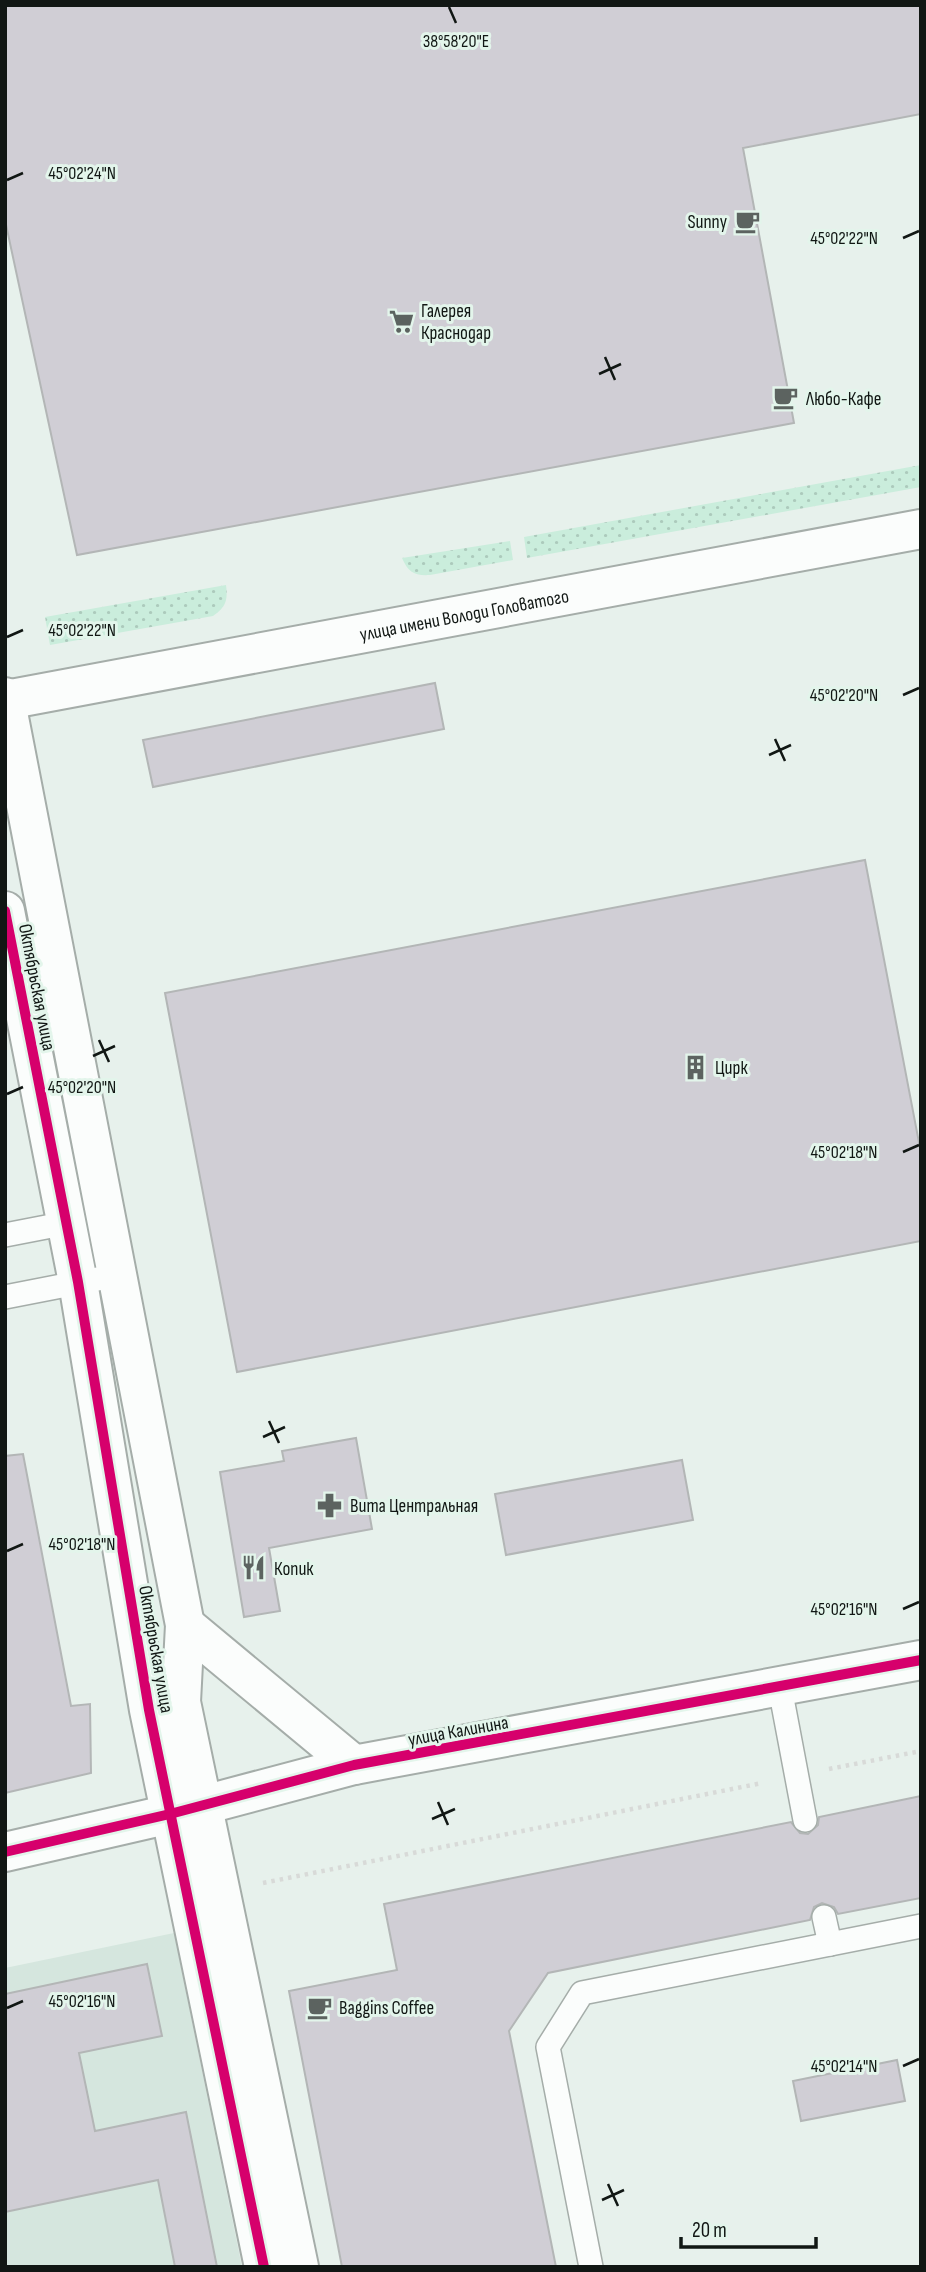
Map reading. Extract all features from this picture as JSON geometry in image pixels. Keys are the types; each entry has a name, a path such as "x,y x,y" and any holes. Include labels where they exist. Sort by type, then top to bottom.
{"street":[{"name":"улица имени Володи Головатого","path":"5,699 921,529"},
{"name":"Октябрьская улица","path":"5,699 186,1625 181,1702 186,1809 264,2267"},
{"name":"Октябрьская улица","path":"5,911 78,1282 149,1710 186,1809 299,2267"},
{"path":"186,1625 354,1765"},
{"name":"улица Калинина","path":"5,1852 354,1765 921,1660"}],"lane":[{"path":"5,1235 67,1223"},
{"path":"5,1297 118,1275"},
{"path":"780,1688 805,1820"},
{"path":"824,1917 830,1944"},
{"path":"591,2267 548,2047 582,1993 921,1926"}],"path":[{"path":"265,1897 262,1884 921,1751"}],"shaded area":[{"path":"174,1933 242,2267 5,2267 5,1968"}],"green space":[{"path":"921,465 921,487 527,558 524,537"},
{"path":"510,541 513,560 430,575 412,572 402,558"},
{"path":"226,585 225,603 213,616 50,645 45,617"}],"building":[{"name":"Галерея Краснодар","path":"5,5 921,5 921,114 743,148 794,423 77,555 5,220"},
{"path":"435,683 444,729 153,787 143,740"},
{"path":"865,860 921,1153 921,1241 237,1372 165,993"},
{"path":"356,1438 372,1529 269,1548 280,1611 244,1617 220,1472 284,1461 282,1451"},
{"path":"23,1454 71,1706 90,1704 91,1773 5,1793 5,1456"},
{"path":"682,1460 693,1520 506,1555 495,1494"},
{"path":"921,1796 921,1898 838,1914 834,1907 822,1903 814,1907 810,1920 548,1973 509,2031 556,2267 342,2267 289,1991 397,1970 384,1904 791,1822 800,1833 808,1834 818,1825 819,1817"},
{"path":"147,1964 162,2036 79,2053 95,2131 186,2112 217,2267 175,2267 158,2180 5,2212 5,1994"},
{"path":"897,2060 905,2101 801,2121 793,2081"}],"cycle path":[{"path":"5,911 78,1282 149,1710 264,2267"},
{"path":"5,1852 170,1814 354,1765 921,1660"}],"place":[{"name":"Sunny","path":"747,221"},
{"name":"Галерея Краснодар","path":"401,321"},
{"name":"Любо-Кафе","path":"786,398"},
{"name":"Цирк","path":"695,1067"},
{"name":"Вита Центральная","path":"330,1505"},
{"name":"Копик","path":"254,1568"},
{"name":"Baggins Coffee","path":"319,2007"}]}
